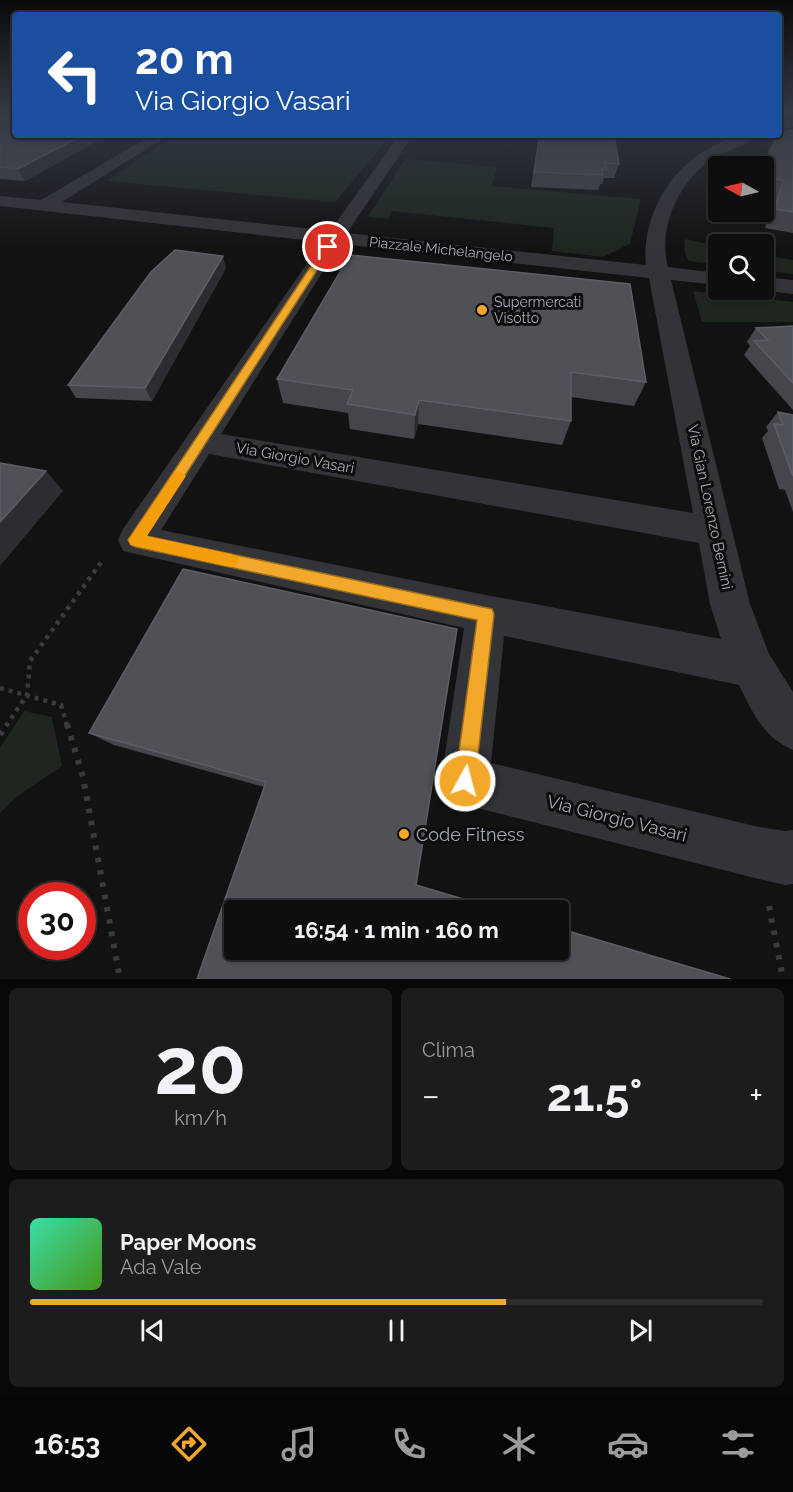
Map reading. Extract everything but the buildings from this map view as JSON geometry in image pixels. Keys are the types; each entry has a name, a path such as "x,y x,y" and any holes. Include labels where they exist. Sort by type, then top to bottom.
{"street":[{"path":"44,206 128,156"},
{"path":"391,156 334,237 136,540 486,614 751,666"},
{"name":"Via Gian Lorenzo Bernini","path":"708,156 682,175 673,186 659,222 655,249 656,262 730,604 739,635 751,666 793,727"},
{"name":"Piazzale Michelangelo","path":"0,201 708,278"},
{"path":"774,285 793,287"},
{"name":"Via Giorgio Vasari","path":"202,442 716,531"},
{"name":"Via Giorgio Vasari","path":"486,614 465,781 776,855"}],"path":[{"path":"0,735 27,695 30,661 98,563 136,540"},
{"path":"0,688 61,705 82,777 120,979"},
{"path":"776,855 783,979"}],"shaded area":[{"path":"144,156 374,156 335,202 107,181"},
{"path":"405,159 497,167 492,186 641,199 630,244 603,257 552,251 554,228 392,211 388,219 368,217"},
{"path":"684,239 708,244 708,264 689,261 685,253"},
{"path":"774,257 793,260 793,274 774,271"},
{"path":"693,291 708,293 708,300 793,302 793,322 702,322"},
{"path":"24,711 52,717 62,766 16,797 0,813 0,748"}],"slow traffic":[{"path":"179,476 136,540 231,561"}],"place":[{"name":"Supermercati Visotto","path":"482,310"},
{"name":"Code Fitness","path":"404,834"}],"route":[{"path":"328,247 136,540 486,614 465,781"}]}
